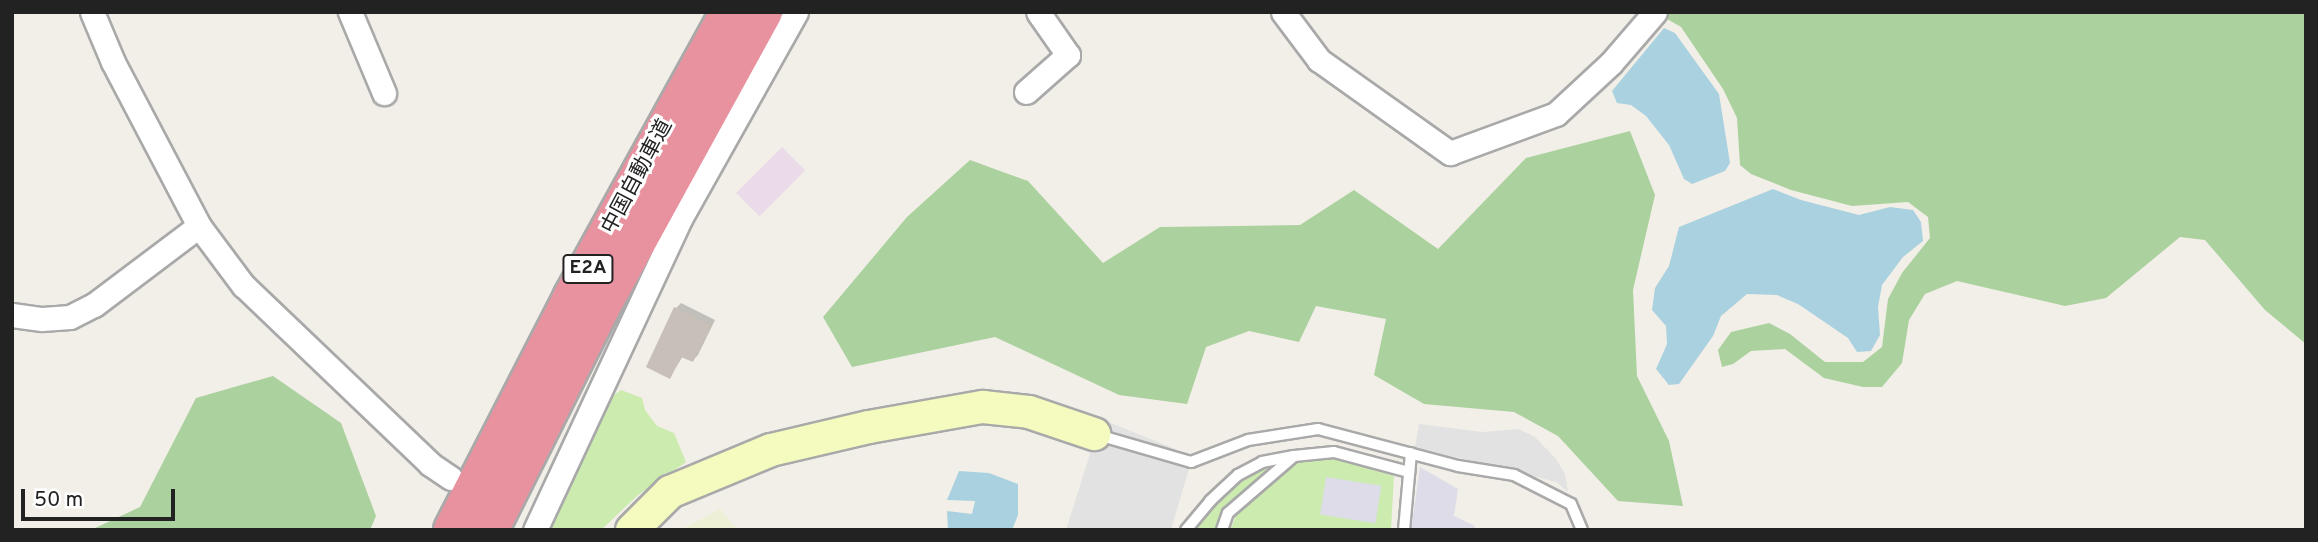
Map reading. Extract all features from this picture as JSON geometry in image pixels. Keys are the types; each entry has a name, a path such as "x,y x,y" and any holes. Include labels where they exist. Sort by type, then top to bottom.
{"highway":[{"name":"中国自動車道","path":"453,530 572,298 730,12"},
{"name":"中国自動車道","path":"517,529 598,312 763,12"}],"street":[{"path":"92,12 113,62 199,226 243,285 430,464 451,478"},
{"path":"349,12 384,93"},
{"path":"517,529 681,217 796,12"},
{"path":"1026,92 1068,55 1038,12"},
{"path":"1283,12 1320,60 1450,153 1556,114 1611,63 1655,12"},
{"path":"12,315 42,319 70,317 94,305 199,226"},
{"path":"632,530 670,492 771,450 869,427 983,407 1028,412 1094,434"}],"lane":[{"path":"1094,434 1191,462 1248,440 1318,429 1458,466 1514,475 1570,504 1582,530"},
{"path":"1186,530 1210,501 1238,475 1262,462 1334,452 1409,472"},
{"path":"1404,530 1411,453"},
{"path":"1222,530 1228,513 1294,456"}],"shaded area":[{"path":"782,147 805,170 759,216 736,193"},
{"path":"1101,419 1173,448 1191,462 1171,530 1066,530"},
{"path":"1419,424 1482,432 1519,429 1535,437 1556,459 1565,474 1568,492 1556,482 1415,447"},
{"path":"1420,467 1458,489 1454,516 1475,526 1474,530 1411,530"},
{"path":"1326,477 1381,486 1375,523 1320,515"}],"green space":[{"path":"1655,12 2306,12 2306,344 2265,310 2205,240 2180,237 2106,298 2065,306 1957,281 1925,294 1909,320 1902,363 1882,387 1863,387 1824,378 1785,349 1751,351 1733,364 1722,367 1718,350 1731,332 1769,323 1790,334 1825,362 1863,362 1882,347 1888,299 1902,273 1930,238 1928,217 1908,202 1852,206 1791,190 1751,174 1740,165 1737,118 1723,89 1681,27"},
{"path":"1630,131 1655,195 1633,290 1637,376 1669,441 1683,506 1618,501 1558,436 1514,412 1424,404 1374,375 1386,319 1316,306 1299,342 1249,331 1206,347 1187,404 1119,395 995,337 852,367 823,317 907,217 970,160 1028,181 1103,263 1160,227 1300,225 1354,190 1438,249 1526,158"},
{"path":"273,376 341,423 376,516 370,530 91,530 140,507 196,398"},
{"path":"621,390 642,398 645,410 657,426 674,433 686,462 638,495 601,530 547,530 610,398"},
{"path":"1332,458 1394,476 1391,530 1230,530 1238,511 1301,460"},
{"path":"1272,465 1237,496 1214,530 1194,530 1215,502 1243,481"},
{"path":"720,509 738,530 681,530"}],"water":[{"path":"1664,28 1675,33 1719,94 1730,163 1725,171 1692,184 1684,179 1669,145 1646,116 1631,105 1617,103 1612,91"},
{"path":"1773,189 1801,200 1859,215 1890,207 1913,210 1921,222 1923,241 1903,257 1882,285 1878,307 1880,335 1871,351 1857,352 1848,338 1798,304 1777,295 1747,294 1721,316 1713,336 1679,384 1669,385 1656,369 1667,344 1666,326 1652,310 1655,288 1669,266 1679,227"},
{"path":"959,471 989,473 1018,484 1018,515 1012,530 948,530 947,511 972,514 975,501 947,500"}],"building":[{"path":"674,307 711,325 693,362 681,357 670,379 646,367"}]}
